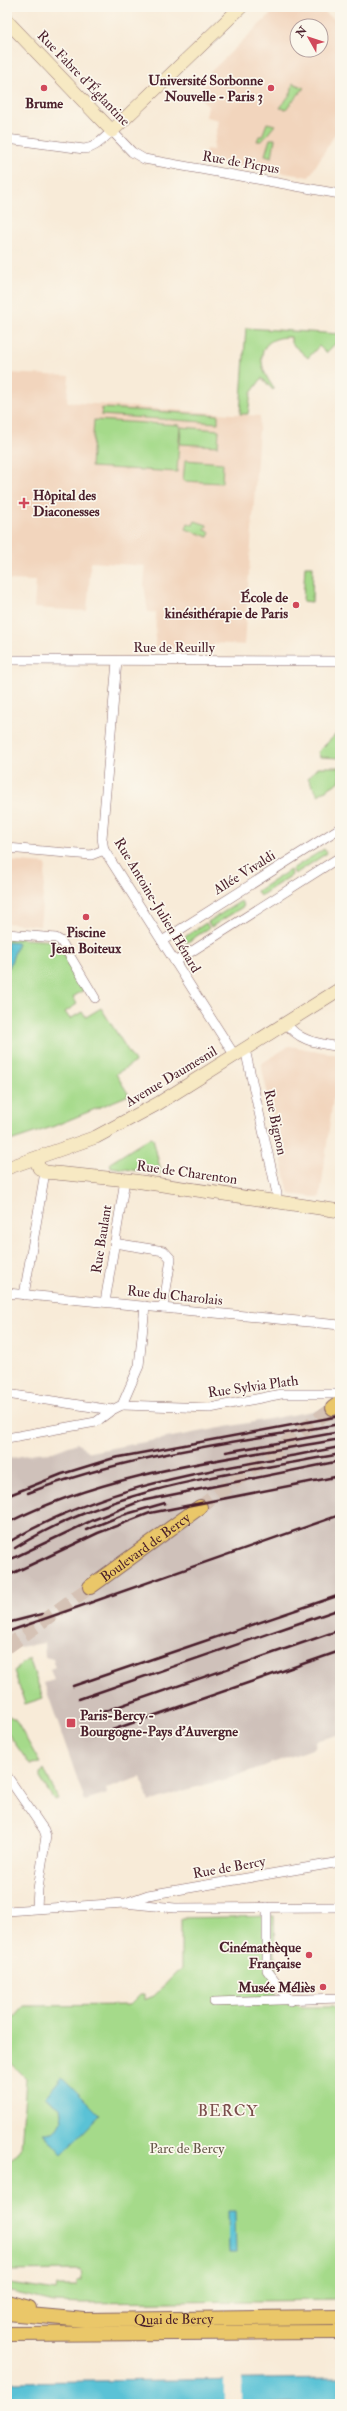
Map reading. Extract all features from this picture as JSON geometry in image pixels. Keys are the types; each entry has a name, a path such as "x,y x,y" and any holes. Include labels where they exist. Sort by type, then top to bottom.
{"main road":[{"name":"Boulevard de Bercy","path":"90,1587 200,1507"},
{"path":"7,2302 64,2318"},
{"name":"Quai de Bercy","path":"7,2313 85,2320 340,2317"},
{"name":"Quai de Bercy","path":"7,2334 340,2332"}],"street":[{"path":"7,139 84,149 90,148 100,142 112,131 241,7"},
{"name":"Rue Fabre d'Églantine","path":"7,21 138,157"},
{"name":"Rue de Picpus","path":"138,157 340,194"},
{"name":"Rue de Reuilly","path":"7,660 340,661"},
{"name":"Rue Antoine-Julien Hénard","path":"117,661 102,838 104,850 175,962 240,1053"},
{"name":"Allée Vivaldi","path":"162,941 340,828"},
{"path":"7,848 91,855 104,850"},
{"path":"175,962 340,857"},
{"path":"7,934 56,938 61,941 95,998"},
{"name":"Avenue Daumesnil","path":"7,1168 96,1137 159,1103 340,989"},
{"path":"286,1023 294,1033 304,1039 340,1047"},
{"name":"Rue Bignon","path":"240,1053 277,1194 276,1201"},
{"path":"24,1295 45,1172 39,1168 36,1159"},
{"name":"Rue de Charenton","path":"45,1172 125,1180 340,1211"},
{"name":"Rue Baulant","path":"105,1302 125,1180"},
{"path":"114,1243 164,1251 169,1255 171,1259 163,1308"},
{"name":"Rue du Charolais","path":"7,1293 340,1324"},
{"path":"7,1438 96,1422 112,1410 122,1405 139,1366 145,1306"},
{"path":"7,1394 112,1410"},
{"name":"Rue Sylvia Plath","path":"122,1405 210,1408 280,1394 340,1394"},
{"path":"7,1776 44,1830 46,1836 38,1889 37,1908"},
{"name":"Rue de Bercy","path":"124,1903 148,1895 340,1862"},
{"name":"Rue de Bercy","path":"7,1911 124,1903 175,1908 340,1907"},
{"path":"267,1907 267,1970 290,2001"},
{"path":"214,2002 290,2001 340,1998"}],"shaded area":[{"name":"Université Sorbonne Nouvelle - Paris 3","path":"278,7 317,7 340,23 340,126 309,177 204,160 206,149 213,150 219,120 206,117 208,106 196,93 207,84 203,79"},
{"path":"7,373 69,376 67,402 260,416 244,645 214,643 214,647 174,644 174,648 155,648 156,613 148,612 144,585 146,566 91,562 87,611 34,608 36,581 7,580"},
{"path":"7,861 46,864 40,926 7,923"},
{"path":"289,1046 340,1055 340,1099 333,1098 320,1198 289,1194 261,1064"},
{"path":"340,1406 340,1734 316,1741 315,1748 224,1780 185,1790 149,1802 141,1777 106,1789 107,1794 85,1801 44,1683 54,1680 50,1669 55,1667 53,1659 45,1657 44,1643 7,1649 7,1459 36,1453 53,1452 77,1443 90,1452"}],"green space":[{"path":"293,83 304,88 286,109 280,108 291,93"},
{"path":"267,123 275,125 262,141 257,141 259,136 262,136"},
{"path":"270,139 275,139 272,157 265,155"},
{"path":"246,328 340,334 340,339 326,353 319,346 308,358 291,343 291,337 279,338 271,341 265,347 262,354 262,362 264,371 274,388 273,390 262,378 251,393 248,414 240,414"},
{"path":"102,408 218,415 218,423 101,415"},
{"path":"94,420 180,425 177,472 91,467"},
{"path":"181,427 219,430 218,446 180,444"},
{"path":"185,460 223,463 222,483 183,481"},
{"path":"195,521 207,525 205,530 210,532 208,537 186,529 188,523 193,525"},
{"path":"305,566 313,566 312,602 303,601"},
{"path":"340,730 340,758 320,757 318,752"},
{"path":"318,767 340,767 340,781 318,795 308,778"},
{"path":"324,849 327,853 295,874 292,869"},
{"path":"290,870 292,875 260,896 257,891"},
{"path":"241,901 244,906 211,927 208,922"},
{"path":"206,923 209,928 186,943 183,938"},
{"path":"7,938 56,941 85,989 73,997 77,1004 65,1012 70,1019 82,1012 86,1017 101,1008 135,1062 116,1074 129,1095 52,1127 7,1142"},
{"path":"151,1137 153,1138 161,1172 159,1174 111,1167 110,1163"},
{"path":"29,1658 43,1698 25,1704 14,1671"},
{"path":"7,1715 15,1719 40,1763 31,1764 28,1762 7,1732"},
{"path":"44,1769 58,1799 54,1800 40,1778 40,1774"},
{"name":"Parc de Bercy","path":"274,1916 276,1996 302,2007 340,2007 340,2300 83,2303 54,2302 7,2291 7,2285 11,2284 56,2291 57,2286 77,2286 77,2281 82,2280 81,2270 7,2271 7,2164 21,2149 26,2078 7,2059 7,2010 15,2017 25,2006 130,2005 140,1995 144,1995 144,2000 154,1996 181,1968 181,1918"}],"water":[{"path":"7,942 18,943 9,968 7,964"},
{"path":"62,2077 100,2115 62,2154 44,2134 55,2130 62,2120 60,2108 45,2097"},
{"path":"228,2211 235,2211 236,2253 229,2253"},
{"path":"340,2378 340,2404 7,2404 7,2382"}],"pier":[{"path":"225,2377 242,2377 242,2404 225,2404"}],"tunnel":[{"path":"200,1507 333,1408"},
{"path":"7,1647 90,1587"}],"railway":[{"path":"7,1496 62,1474 114,1458 340,1416"},
{"path":"28,1493 66,1480 143,1459 340,1424"},
{"path":"226,1452 340,1432"},
{"path":"7,1523 46,1505 86,1491 128,1479 170,1469 340,1439"},
{"path":"7,1543 47,1521 87,1504 128,1491 211,1471 340,1447"},
{"path":"15,1548 53,1527 92,1510 132,1497 214,1477 340,1454"},
{"path":"7,1561 93,1520 141,1501 340,1461"},
{"path":"7,1576 98,1533 150,1513 340,1476"},
{"path":"86,1530 123,1515 165,1503"},
{"path":"7,1632 340,1515"},
{"path":"73,1686 340,1595"},
{"path":"79,1699 340,1609"},
{"path":"7,1623 42,1614"},
{"path":"85,1718 340,1630"},
{"path":"92,1737 340,1651"}],"place":[{"name":"Brume","path":"44,88"},
{"name":"Université Sorbonne Nouvelle - Paris 3","path":"271,88"},
{"name":"Hôpital des Diaconesses","path":"24,503"},
{"name":"École de kinésithérapie de Paris","path":"296,605"},
{"name":"Piscine Jean Boiteux","path":"86,917"},
{"name":"Paris-Bercy - Bourgogne-Pays d'Auvergne","path":"71,1723"},
{"name":"Cinémathèque Française","path":"309,1955"},
{"name":"Musée Méliès","path":"323,1987"}],"district":[{"name":"BERCY","path":"228,2110"}]}
